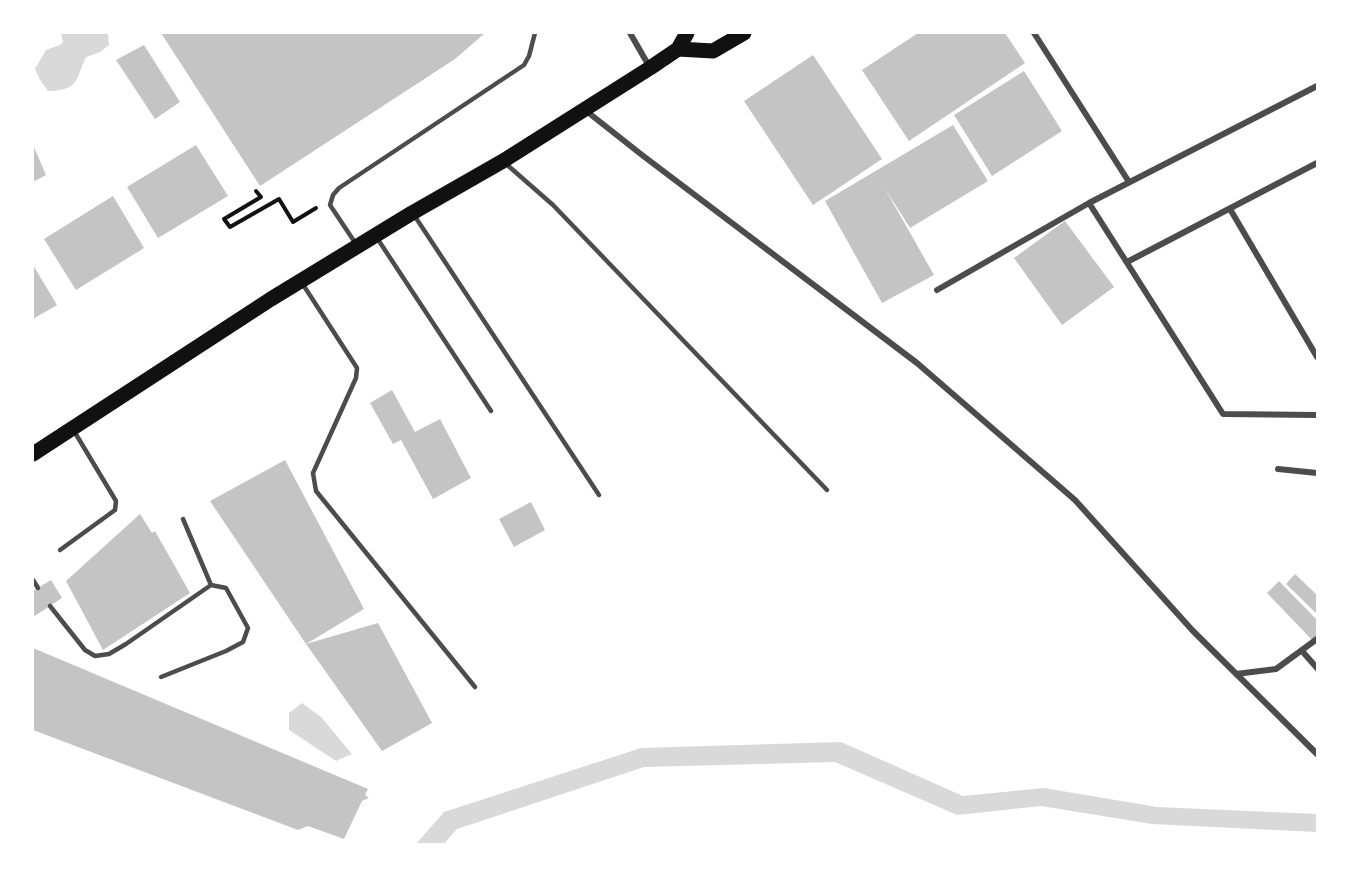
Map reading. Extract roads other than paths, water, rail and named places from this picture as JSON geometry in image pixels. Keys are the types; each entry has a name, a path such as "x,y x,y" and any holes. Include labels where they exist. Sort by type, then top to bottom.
{"main road":[{"path":"33,454 301,281 503,161 650,68 678,49 687,33"},
{"path":"678,49 713,51 744,33"}],"street":[{"path":"630,33 650,68"},
{"path":"1034,33 1129,182"},
{"path":"937,290 1089,203 1317,86"},
{"path":"584,109 917,363 1075,500 1193,631 1317,754"},
{"path":"1127,262 1317,163"},
{"path":"1089,203 1223,414 1317,415"},
{"path":"1230,209 1317,357"},
{"path":"1278,468 1317,474"},
{"path":"1236,674 1276,669 1317,639"},
{"path":"1302,651 1317,668"}],"lane":[{"path":"358,246 330,205 333,195 339,188 524,65 529,56 535,33"},
{"path":"503,161 553,205 827,490"},
{"path":"412,213 599,495"},
{"path":"375,235 491,411"},
{"path":"301,281 357,369 356,378 313,473 316,491 475,687"},
{"path":"60,550 114,510 116,501 73,428"},
{"path":"183,519 211,585"},
{"path":"33,580 38,588"},
{"path":"50,606 85,650 95,656 109,654 126,644 211,585 226,588 248,628 243,642 161,677"}]}
